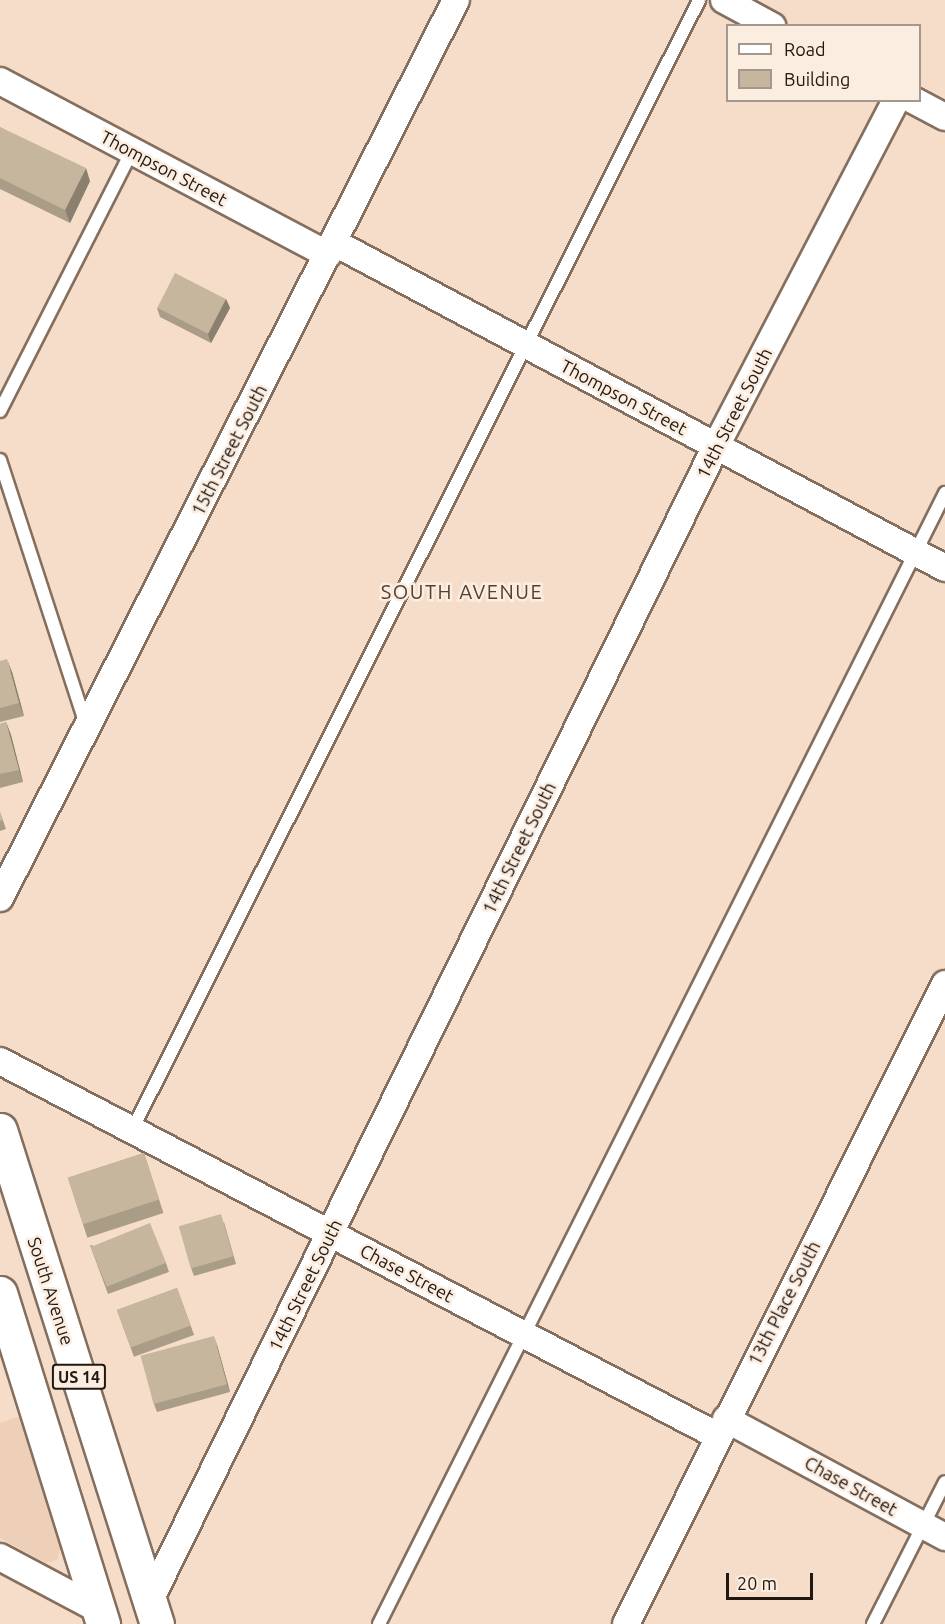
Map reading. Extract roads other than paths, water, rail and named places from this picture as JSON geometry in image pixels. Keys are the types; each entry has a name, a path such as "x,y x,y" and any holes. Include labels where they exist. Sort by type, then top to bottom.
{"highway":[{"name":"South Avenue","path":"0,1130 153,1612"},
{"name":"US 14","path":"0,1293 100,1617"}],"street":[{"name":"15th Street South","path":"0,898 456,0"},
{"path":"724,0 768,24"},
{"name":"Thompson Street","path":"0,81 132,151 527,346 945,568"},
{"name":"14th Street South","path":"153,1612 331,1232 716,446 895,102"},
{"path":"917,102 945,117"},
{"name":"13th Place South","path":"626,1624 722,1427 945,984"},
{"name":"Chase Street","path":"0,1061 133,1128 526,1336 722,1427 934,1531"},
{"path":"0,1557 100,1617"}],"lane":[{"path":"133,1128 699,0"},
{"path":"0,411 132,151"},
{"path":"0,460 87,728"},
{"path":"379,1624 526,1336 945,493"},
{"path":"873,1624 934,1531 945,1482"}],"district":[{"name":"SOUTH AVENUE","path":"462,591"}]}
